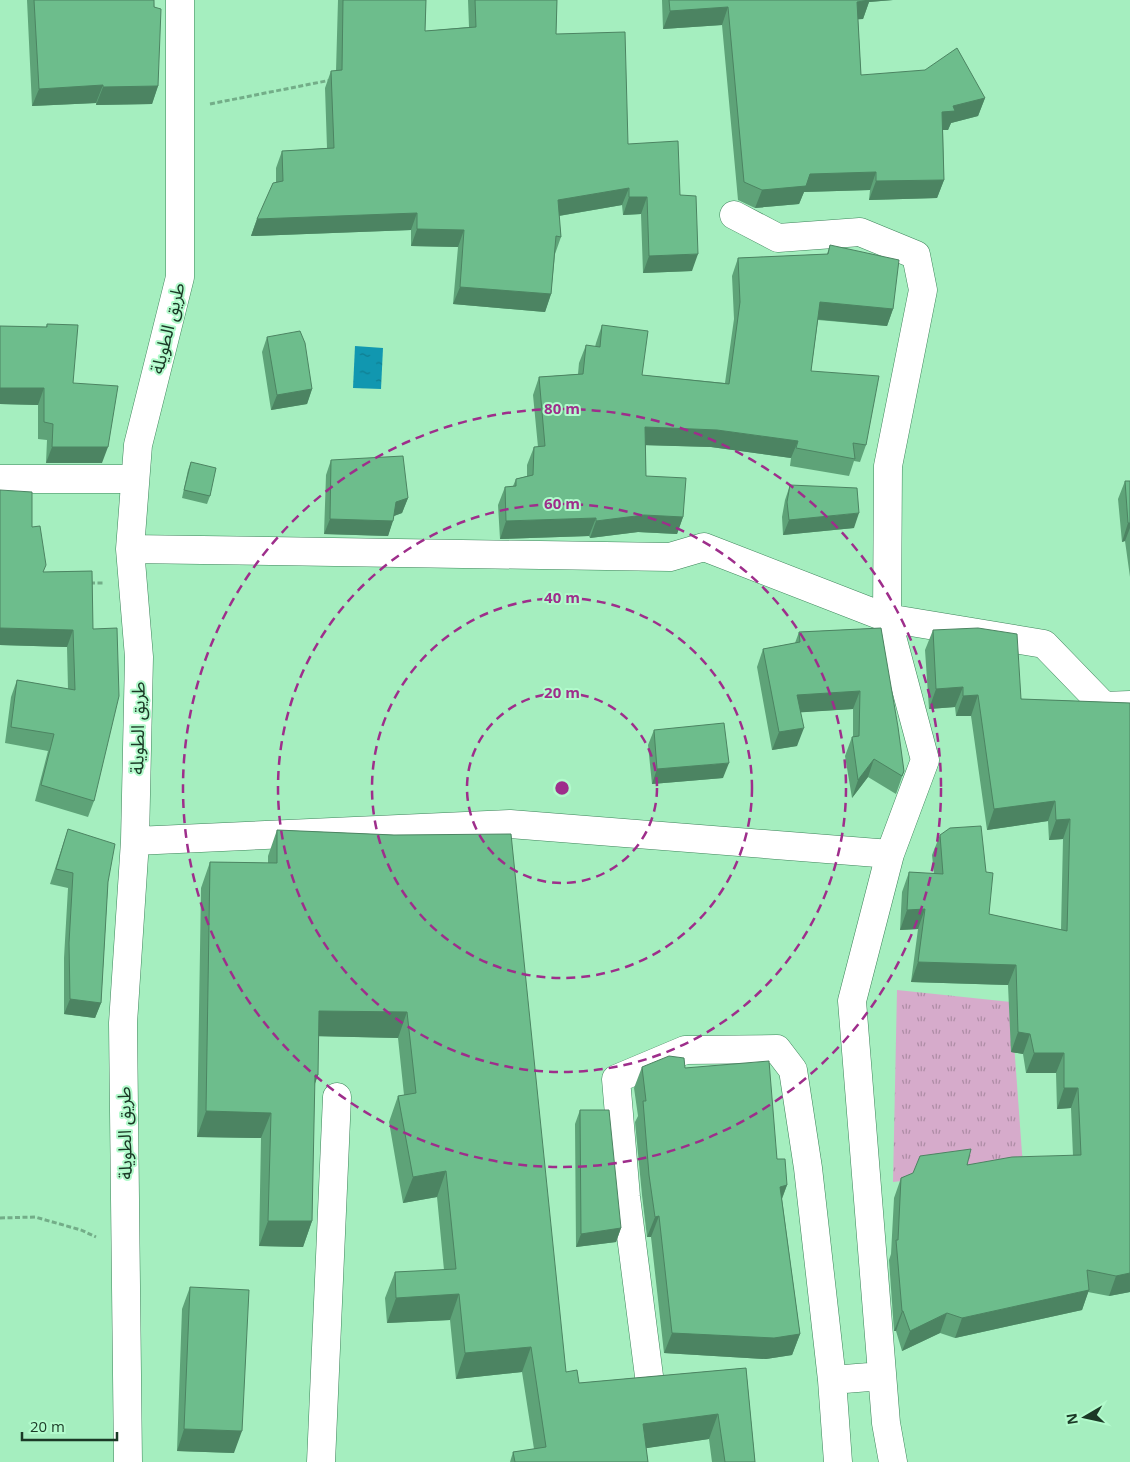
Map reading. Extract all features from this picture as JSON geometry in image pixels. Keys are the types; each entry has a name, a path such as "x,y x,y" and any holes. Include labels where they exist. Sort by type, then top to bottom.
{"street":[{"name":"طريق الطويلة","path":"128,1462 123,1023 135,841 139,657 131,584 130,549 138,445 180,277 180,0"},
{"path":"734,215 778,238 860,232 916,255 923,290 888,466 887,618 925,760 890,854 852,1001 886,1423 893,1462"},
{"path":"0,479 135,478"},
{"path":"130,549 670,557 704,547 887,618 1044,644 1104,706 1130,705"},
{"path":"135,841 510,824 890,854"},
{"path":"648,1376 626,1197 616,1079 685,1050 777,1049 793,1070 808,1168 832,1380 838,1462"},
{"path":"321,1462 337,1096"},
{"path":"832,1380 882,1376"}],"path":[{"path":"180,110 332,80"},
{"path":"86,583 131,584"},
{"path":"0,1218 35,1216 81,1230 126,1251"}],"green space":[{"path":"897,990 1011,1002 1023,1167 893,1182"}],"water":[{"path":"355,346 383,348 381,389 353,388"}],"building":[{"path":"34,0 154,0 154,7 161,9 158,86 103,87 103,85 39,89"},
{"path":"343,0 426,0 425,31 476,27 475,0 557,0 556,34 625,32 628,144 678,141 680,195 696,196 698,254 649,256 647,197 629,197 629,188 558,200 561,237 556,236 551,294 460,287 464,230 417,229 417,213 257,219 273,183 283,181 282,151 334,148 331,71 342,70"},
{"path":"669,0 869,0 857,2 861,75 925,70 957,48 985,98 953,106 955,111 942,112 944,180 876,181 876,172 810,174 806,186 762,190 744,182 728,7 670,11"},
{"path":"830,245 899,260 893,309 820,302 811,371 879,376 866,445 853,443 855,459 796,448 798,441 717,430 645,427 646,476 686,478 683,517 644,515 596,521 596,518 506,521 505,487 516,486 516,479 533,475 534,447 545,446 539,377 583,374 586,345 600,347 602,325 648,331 642,375 729,384 740,302 738,258 828,254"},
{"path":"47,324 78,325 73,383 118,386 108,447 52,447 53,424 44,422 44,388 0,388 0,326 47,327"},
{"path":"300,331 305,343 312,389 277,395 267,337"},
{"path":"403,456 408,498 396,502 393,521 330,519 331,460"},
{"path":"191,462 216,468 210,496 184,490"},
{"path":"1125,481 1130,481 1130,523 1128,523"},
{"path":"790,485 857,488 859,513 789,520 787,502"},
{"path":"0,490 32,492 32,527 40,526 46,565 43,572 92,571 93,629 117,628 119,696 94,801 41,785 54,734 11,727 17,680 75,690 73,630 0,628"},
{"path":"881,628 904,771 902,776 874,759 858,780 852,737 859,736 860,691 797,695 804,728 779,732 763,649 800,642 799,632"},
{"path":"978,628 1017,634 1021,699 1130,703 1130,1273 1116,1276 1087,1270 1089,1290 962,1318 947,1313 910,1331 902,1311 896,1240 898,1240 901,1178 913,1173 920,1156 971,1149 967,1165 1012,1157 1081,1155 1078,1088 1064,1088 1064,1053 1034,1053 1030,1034 1018,1032 1016,965 918,962 925,909 907,910 909,872 943,874 940,835 950,828 981,826 986,872 993,873 989,914 1067,931 1070,819 1056,820 1055,801 994,809 978,695 963,696 963,687 936,689 933,630"},
{"path":"724,723 729,763 657,769 654,730"},
{"path":"68,829 115,844 108,882 101,1003 70,999 69,943 73,873 56,869"},
{"path":"277,830 394,835 511,834 566,1372 577,1370 579,1383 746,1368 755,1462 725,1462 718,1414 643,1424 648,1462 515,1462 513,1452 546,1447 531,1347 465,1353 459,1294 396,1298 395,1272 456,1269 446,1171 413,1177 398,1096 416,1093 407,1012 319,1011 318,1075 315,1075 312,1221 268,1221 271,1113 206,1111 210,862 277,863"},
{"path":"669,1056 684,1058 685,1068 769,1061 777,1159 785,1159 787,1185 780,1187 800,1334 774,1338 672,1333 659,1216 655,1217 649,1175 643,1101 646,1101 642,1067"},
{"path":"580,1110 609,1110 621,1228 581,1234"},
{"path":"190,1287 249,1290 242,1431 184,1429"}]}
